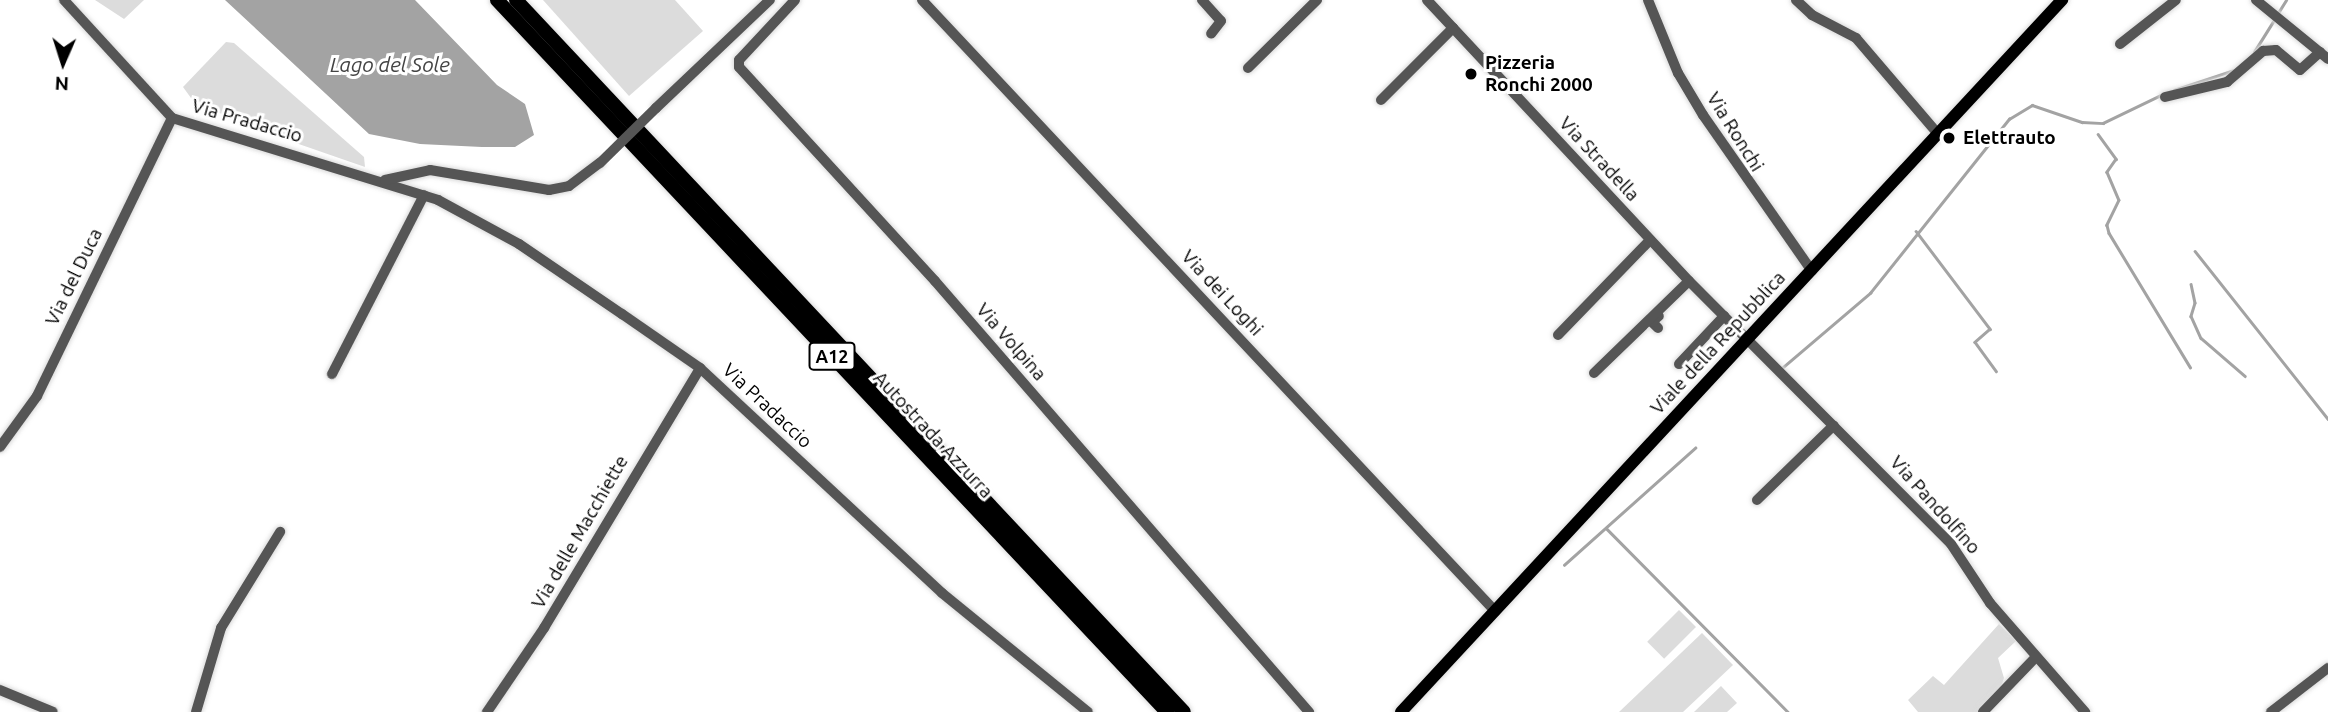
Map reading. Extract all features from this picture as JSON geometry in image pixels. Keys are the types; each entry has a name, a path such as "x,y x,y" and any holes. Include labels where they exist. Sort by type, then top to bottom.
{"highway":[{"name":"Autostrada Azzurra","path":"497,0 1167,712"},
{"name":"Autostrada Azzurra","path":"516,0 1184,712"}],"main road":[{"name":"Viale della Repubblica","path":"1401,712 2062,0"}],"street":[{"name":"Via Pradaccio","path":"64,0 172,118 385,180 424,195 519,244 700,368 942,593 1088,712"},
{"name":"Via Pradaccio","path":"385,180 430,170 549,190 569,186 600,163 770,0"},
{"name":"Via Volpina","path":"795,0 738,60 739,67 936,281 1309,712"},
{"name":"Via dei Loghi","path":"922,0 1495,611"},
{"path":"1202,0 1220,22 1211,34"},
{"path":"1248,68 1317,0"},
{"name":"Via Stradella","path":"1427,0 1747,340"},
{"name":"Via Ronchi","path":"1648,0 1678,73 1703,115 1812,271"},
{"path":"1796,0 1812,15 1856,38 1938,134"},
{"path":"2120,44 2176,0"},
{"path":"2165,97 2227,82 2263,51 2276,50 2300,70 2324,56 2256,0"},
{"path":"1381,100 1453,28"},
{"name":"Via del Duca","path":"0,447 37,396 172,118"},
{"path":"332,374 424,195"},
{"path":"1558,335 1650,240"},
{"path":"1658,328 1652,322 1690,282"},
{"path":"1594,373 1690,282"},
{"path":"1679,364 1724,316"},
{"name":"Via Pandolfino","path":"1747,340 1951,544 1990,603 2080,710"},
{"name":"Via delle Macchiette","path":"487,712 544,628 700,368"},
{"path":"1757,500 1834,425"},
{"path":"196,712 221,628 280,532"},
{"path":"1983,712 2036,657"},
{"path":"2271,712 2328,668"},
{"path":"0,690 53,712"}],"shaded area":[{"path":"95,0 144,0 124,19"},
{"path":"543,0 675,0 703,31 629,96"},
{"path":"226,42 234,43 364,157 365,167 241,124 191,98 183,87"},
{"path":"1679,610 1696,627 1664,659 1647,642"},
{"path":"1999,624 2016,641 1998,658 2004,678 2001,687 1978,712 1918,712 1908,700 1933,676 1944,685"},
{"path":"1702,633 1733,665 1683,712 1619,712"},
{"path":"1721,686 1737,703 1727,712 1694,712"}],"water":[{"name":"Lago del Sole","path":"225,0 415,0 497,85 525,104 534,135 515,147 482,147 420,144 369,134"}],"waterway":[{"path":"2278,13 2286,0"},
{"path":"2254,52 2275,19"},
{"path":"2174,90 2234,70"},
{"path":"1782,368 1870,293 2009,119 2032,105 2082,122 2103,123 2161,95"},
{"path":"2098,134 2116,159 2107,172 2119,200 2107,225 2109,233 2190,367"},
{"path":"1916,231 1990,329 1975,342 1996,371"},
{"path":"2195,251 2328,419"},
{"path":"2191,284 2195,303 2191,316 2201,338 2245,376"},
{"path":"1564,565 1695,448"},
{"path":"1607,529 1788,712"}],"place":[{"name":"Pizzeria Ronchi 2000","path":"1471,74"},
{"name":"Elettrauto","path":"1949,138"}]}
